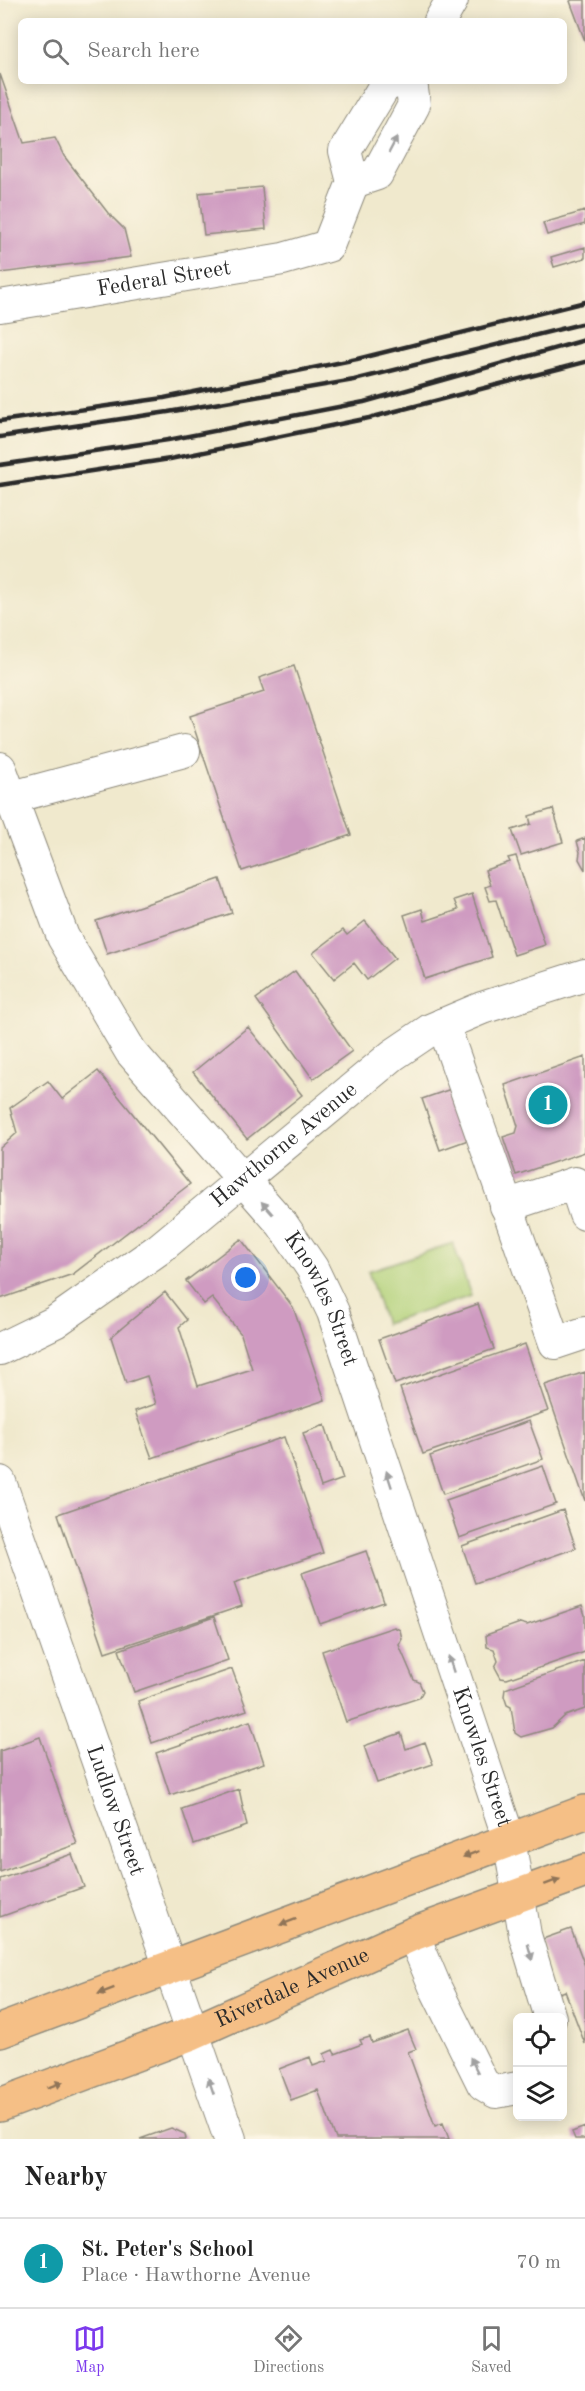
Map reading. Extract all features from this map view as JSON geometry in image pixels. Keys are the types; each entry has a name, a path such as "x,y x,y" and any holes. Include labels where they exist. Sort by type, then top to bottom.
{"main road":[{"path":"0,2031 585,1812"},
{"name":"Riverdale Avenue","path":"0,2105 192,2033 413,1934 585,1871"}],"street":[{"path":"442,18 452,0"},
{"path":"390,84 384,87 345,151 353,182 377,174 414,105 411,84"},
{"name":"Federal Street","path":"0,306 283,259 328,246 353,182"},
{"path":"9,798 184,751"},
{"name":"Knowles Street","path":"0,768 9,798 63,937 131,1052 282,1224 312,1268 333,1312 509,1839 530,1951 549,2013"},
{"name":"Hawthorne Avenue","path":"0,1349 55,1322 159,1249 393,1055 443,1024 482,1008 585,975"},
{"path":"443,1024 555,1343 585,1333"},
{"path":"506,1206 575,1183 585,1214"},
{"name":"Ludlow Street","path":"0,1482 230,2139"},
{"path":"413,1934 436,1989 483,2084 496,2092 513,2089"}],"green space":[{"path":"453,1243 471,1296 385,1324 368,1271"}],"building":[{"path":"585,0 585,41 570,1"},
{"path":"0,74 24,143 55,138 64,156 108,213 124,229 131,257 0,273"},
{"path":"262,187 266,229 204,235 199,193"},
{"path":"585,211 585,224 547,235 543,223"},
{"path":"585,247 585,258 554,267 551,257"},
{"path":"294,666 351,835 242,871 190,716 264,692 259,678"},
{"path":"553,809 563,842 521,855 512,830 531,824 529,816"},
{"path":"585,838 585,870 579,859 577,841"},
{"path":"516,856 545,945 514,955 496,900 490,901 485,887 490,885 485,870 510,862 508,858"},
{"path":"220,879 232,913 107,954 96,921"},
{"path":"472,894 492,957 425,979 404,915 422,909 425,921 458,910 454,900"},
{"path":"365,921 395,958 367,980 354,963 334,979 313,953 343,930 347,935"},
{"path":"295,971 352,1051 313,1079 256,999"},
{"path":"248,1027 302,1095 247,1139 193,1072"},
{"path":"585,1057 585,1152 516,1175 503,1137 516,1133 518,1126 505,1085"},
{"path":"98,1071 190,1184 73,1274 0,1299 0,1148 17,1133 10,1108 48,1081 62,1099"},
{"path":"451,1089 468,1140 440,1150 422,1099"},
{"path":"241,1239 293,1307 325,1400 152,1458 135,1411 156,1404 147,1376 126,1383 111,1337 165,1292 187,1320 179,1327 198,1386 252,1369 241,1334 212,1298 204,1304 186,1281"},
{"path":"478,1304 494,1349 395,1384 379,1339"},
{"path":"525,1344 548,1411 423,1454 400,1388"},
{"path":"585,1372 585,1501 545,1385"},
{"path":"529,1421 543,1459 443,1494 430,1456"},
{"path":"325,1425 343,1479 321,1487 303,1433"},
{"path":"284,1437 323,1553 234,1583 242,1606 105,1652 58,1514"},
{"path":"543,1466 556,1504 459,1538 446,1500"},
{"path":"563,1510 576,1548 475,1583 462,1546"},
{"path":"366,1551 384,1602 320,1624 302,1573"},
{"path":"582,1606 585,1615 585,1652 507,1679 501,1678 495,1667 498,1661 494,1649 487,1647 486,1635 520,1623 527,1625"},
{"path":"214,1617 228,1660 134,1692 119,1650"},
{"path":"394,1627 400,1630 402,1639 399,1645 414,1680 419,1682 423,1691 419,1698 346,1722 322,1651"},
{"path":"585,1661 585,1709 565,1716 552,1728 521,1737 515,1733 511,1707 507,1705 504,1696 505,1689"},
{"path":"232,1669 247,1710 152,1743 138,1701"},
{"path":"250,1721 264,1763 170,1795 156,1753"},
{"path":"401,1733 406,1749 425,1742 433,1764 377,1783 364,1746"},
{"path":"40,1737 77,1844 0,1872 0,1751"},
{"path":"239,1789 247,1826 194,1844 182,1809"},
{"path":"72,1854 84,1887 0,1917 0,1879"},
{"path":"571,1929 585,1966 585,2044 565,1991 560,1993 540,1940"},
{"path":"408,2030 416,2049 408,2052 435,2126 443,2123 449,2139 336,2139 318,2090 291,2100 279,2069 310,2057 313,2066 327,2061 324,2054 333,2050 335,2054 362,2044 360,2040 370,2037 372,2043"},
{"path":"585,2127 585,2139 575,2139 572,2132"},
{"path":"171,2128 185,2134 186,2139 140,2139"}],"railway":[{"path":"0,421 164,398 357,359 585,302"},
{"path":"0,437 168,412 354,380 585,323"},
{"path":"0,465 168,440 364,402 585,340"},
{"path":"0,485 170,459 369,418 585,362"}],"place":[{"name":"St. Peter's School","path":"548,1105"}]}
